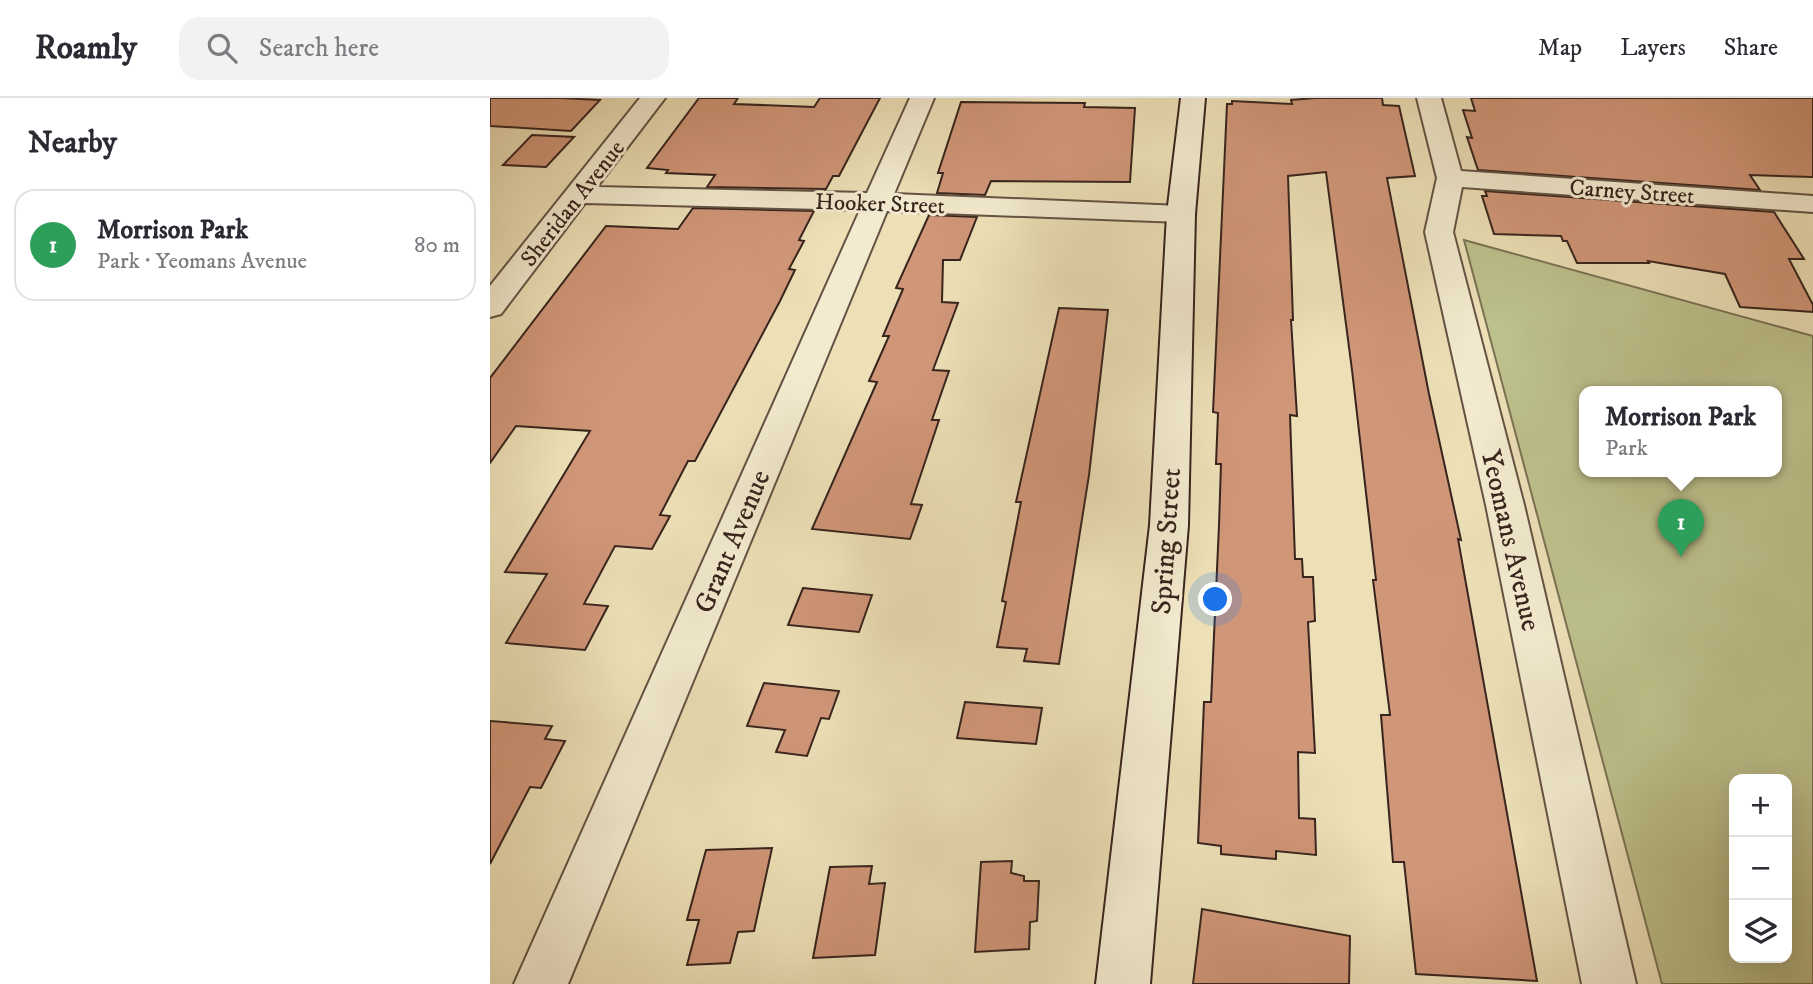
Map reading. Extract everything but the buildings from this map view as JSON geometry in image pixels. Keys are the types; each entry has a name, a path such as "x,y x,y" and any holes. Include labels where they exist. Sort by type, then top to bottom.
{"street":[{"name":"Sheridan Avenue","path":"490,307 653,98"},
{"name":"Grant Avenue","path":"541,984 922,98"},
{"name":"Spring Street","path":"1124,984 1169,525 1181,214 1193,98"},
{"name":"Yeomans Avenue","path":"1429,98 1450,178 1439,232 1505,505 1609,984"},
{"name":"Carney Street","path":"1450,178 1805,204"},
{"name":"Hooker Street","path":"579,195 878,202 1181,214"},
{"path":"1805,204 1813,228"}],"green space":[{"path":"1464,240 1813,336 1813,984 1662,984"}],"place":[{"name":"Morrison Park","path":"1681,557"}]}
